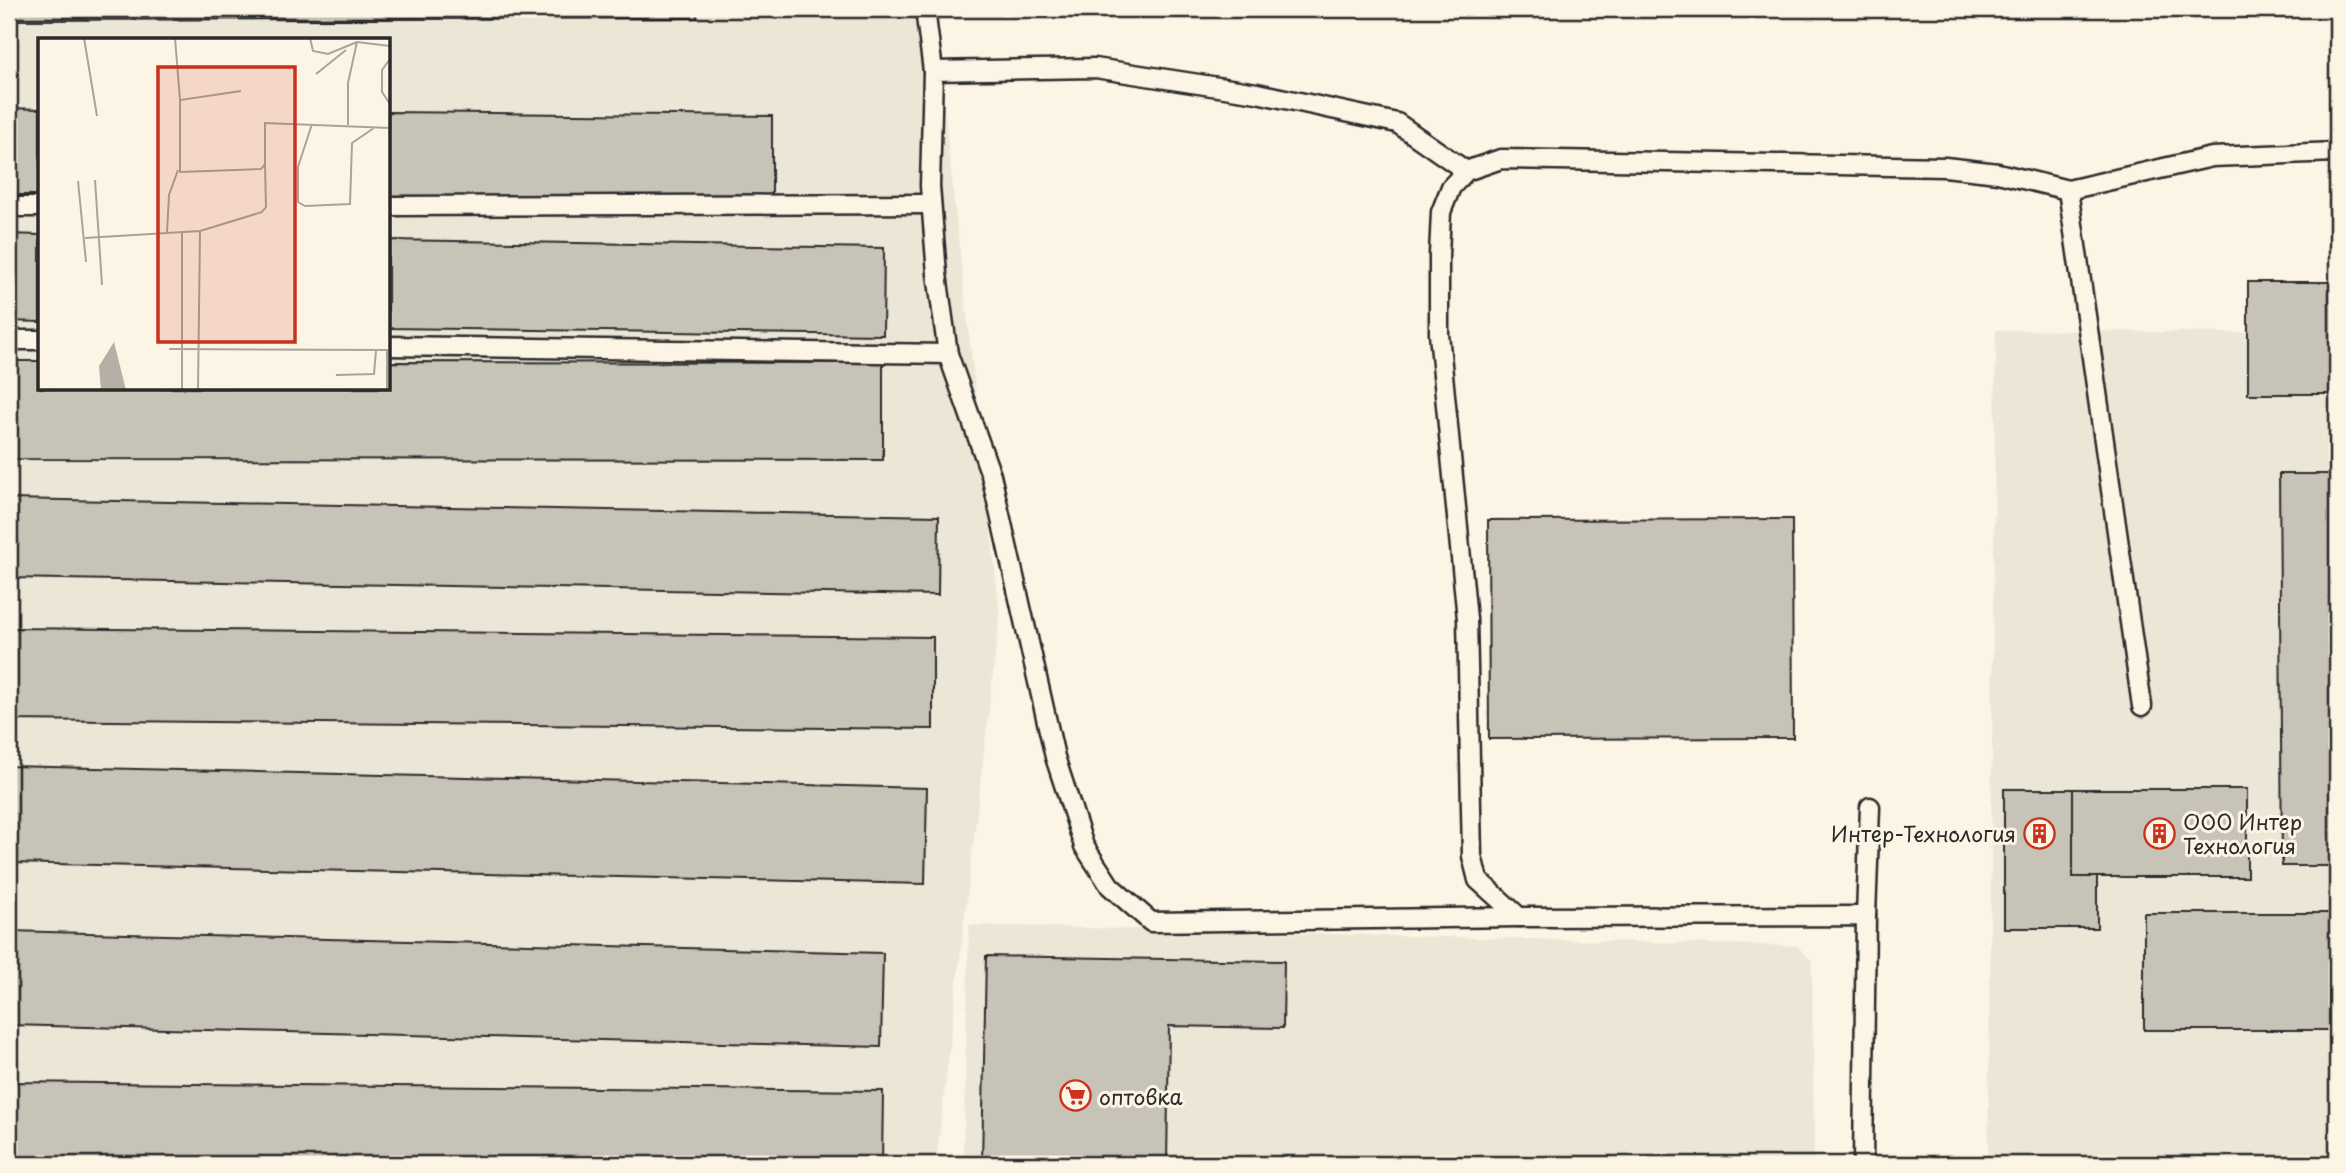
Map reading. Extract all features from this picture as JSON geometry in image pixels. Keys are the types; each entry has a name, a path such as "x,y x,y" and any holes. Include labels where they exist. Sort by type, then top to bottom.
{"lane":[{"path":"925,9 933,71 931,204 948,354 991,475 1055,757 1084,846 1110,886 1151,922 1866,916"},
{"path":"933,71 1096,68 1257,93 1397,123 1466,171"},
{"path":"1519,917 1478,880 1472,856 1467,619 1439,334 1441,212 1451,187 1466,171 1501,159 1945,167 1998,173 2068,190 2212,157 2337,152"},
{"path":"2068,190 2142,706"},
{"path":"390,206 931,204"},
{"path":"9,207 38,207"},
{"path":"9,340 38,340"},
{"path":"390,346 948,354"},
{"path":"1863,1164 1870,807"}],"shaded area":[{"path":"9,9 933,9 1000,614 936,1164 9,1164"},
{"path":"1996,330 2337,334 2337,1164 1988,1164"},
{"path":"969,925 1797,946 1812,961 1814,1164 963,1164"}],"building":[{"path":"9,9 697,9 697,18 9,20"},
{"path":"9,108 38,109 38,195 9,195"},
{"path":"390,112 772,116 772,202 390,198"},
{"path":"9,234 38,235 38,322 9,321"},
{"path":"390,240 884,248 883,335 390,328"},
{"path":"2248,282 2337,282 2337,394 2248,394"},
{"path":"9,361 38,361 38,390 390,390 390,362 883,363 883,460 9,459"},
{"path":"2279,474 2337,474 2337,866 2282,866"},
{"path":"9,499 939,516 938,595 9,578"},
{"path":"1792,519 1793,738 1489,739 1488,520"},
{"path":"9,628 933,637 933,729 9,720"},
{"path":"9,766 927,788 925,884 9,863"},
{"name":"Интер-Технология","path":"2004,789 2073,789 2073,877 2097,877 2097,928 2004,928"},
{"name":"ООО Интер Технология","path":"2073,789 2247,789 2247,877 2073,877"},
{"path":"2144,913 2337,913 2337,1030 2144,1030"},
{"path":"9,931 883,953 881,1047 9,1025"},
{"name":"оптовка","path":"986,956 1284,961 1283,1028 1169,1026 1167,1164 982,1164"},
{"path":"9,1082 883,1091 882,1164 9,1164"}],"place":[{"name":"Интер-Технология","path":"2039,833"},
{"name":"ООО Интер Технология","path":"2160,833"},
{"name":"оптовка","path":"1076,1096"}]}
